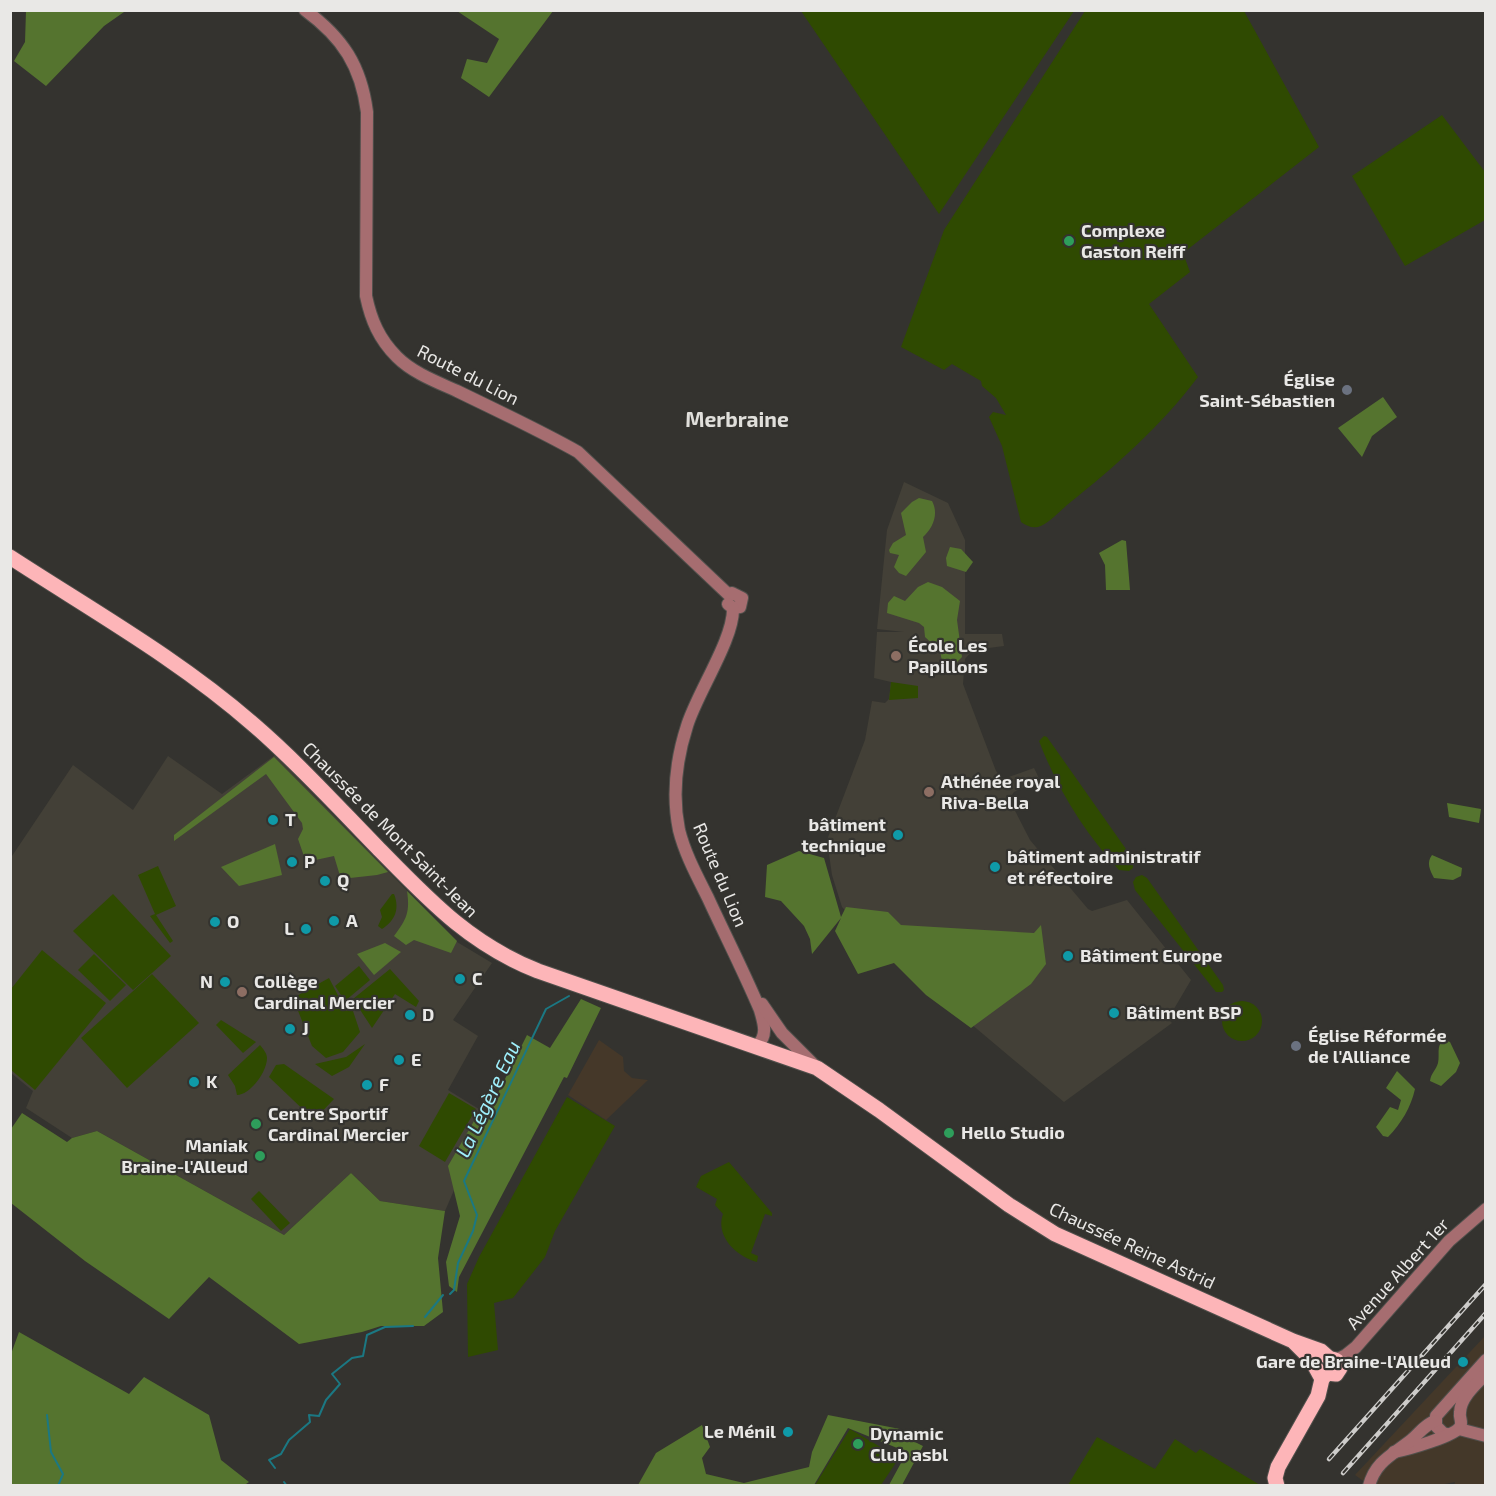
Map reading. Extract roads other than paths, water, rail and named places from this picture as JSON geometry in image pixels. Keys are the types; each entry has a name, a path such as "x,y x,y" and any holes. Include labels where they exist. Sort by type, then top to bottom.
{"main road":[{"name":"Chaussée de Mont Saint-Jean","path":"10,557 165,657 237,711 297,765 450,920 477,940 538,971 817,1068"},
{"name":"Chaussée Reine Astrid","path":"817,1068 879,1110 981,1185 1055,1234 1293,1341 1321,1351 1330,1369"},
{"name":"Chaussée Reine Astrid","path":"1293,1341 1311,1359 1330,1369"},
{"path":"1277,1485 1275,1478 1278,1467 1318,1396 1330,1369"},
{"path":"1287,1485 1284,1476 1286,1465 1331,1384 1330,1369"}],"street":[{"name":"Route du Lion","path":"305,10 319,20 345,48 360,78 365,97 367,112 366,296 371,319 380,337 399,359 420,373 578,452 729,595 732,593 742,598 740,607 733,608 729,632 700,692 683,740 676,772 677,813 680,831 692,865 759,1010 765,1034 764,1039 757,1046"},
{"name":"Route du Lion","path":"748,983 782,1033 817,1068"},
{"path":"775,1052 782,1033"},
{"name":"Avenue Albert 1er","path":"1330,1369 1356,1347 1449,1241 1485,1209"},
{"name":"Avenue Albert 1er","path":"1330,1369 1345,1367 1445,1255 1485,1219"},
{"path":"1369,1485 1374,1471 1380,1464 1408,1443 1426,1425 1435,1421 1440,1411 1484,1366"},
{"path":"1394,1452 1418,1446 1453,1432 1461,1424 1459,1414 1466,1396 1484,1366"},
{"path":"1444,1409 1453,1409 1459,1414"},
{"path":"1435,1421 1439,1430 1485,1436"}],"waterway":[{"name":"La Légère Eau","path":"450,1294 454,1290 458,1263 473,1231 477,1215 464,1181 546,1009 569,996"},
{"path":"425,1317 443,1295"},
{"name":"La Légère Eau","path":"275,1468 269,1460 281,1454 289,1440 310,1422 309,1415 319,1416 326,1400 340,1384 332,1374 352,1358 363,1356 367,1335 385,1327 413,1326"},
{"path":"47,1415 51,1452 63,1474 58,1486"},
{"name":"La Légère Eau","path":"284,1482 287,1486"}],"railway":[{"path":"1329,1459 1486,1284"},
{"path":"1343,1473 1486,1313"}],"place":[{"name":"Complexe Gaston Reiff","path":"1069,241"},
{"name":"Église Saint-Sébastien","path":"1347,390"},
{"name":"École Les Papillons","path":"896,656"},
{"name":"Athénée royal Riva-Bella","path":"929,792"},
{"name":"T","path":"273,820"},
{"name":"bâtiment technique","path":"898,835"},
{"name":"P","path":"292,862"},
{"name":"bâtiment administratif et réfectoire","path":"995,867"},
{"name":"Q","path":"325,881"},
{"name":"A","path":"334,921"},
{"name":"O","path":"215,922"},
{"name":"L","path":"306,929"},
{"name":"Bâtiment Europe","path":"1068,956"},
{"name":"C","path":"460,979"},
{"name":"N","path":"225,982"},
{"name":"Collège Cardinal Mercier","path":"242,992"},
{"name":"Bâtiment BSP","path":"1114,1013"},
{"name":"D","path":"410,1015"},
{"name":"J","path":"290,1029"},
{"name":"Église Réformée de l'Alliance","path":"1296,1046"},
{"name":"E","path":"399,1060"},
{"name":"K","path":"194,1082"},
{"name":"F","path":"367,1085"},
{"name":"Centre Sportif Cardinal Mercier","path":"256,1124"},
{"name":"Hello Studio","path":"949,1133"},
{"name":"Maniak Braine-l'Alleud","path":"260,1156"},
{"name":"Gare de Braine-l'Alleud","path":"1463,1362"},
{"name":"Le Ménil","path":"788,1432"},
{"name":"Dynamic Club asbl","path":"858,1444"}],"district":[{"name":"Merbraine","path":"737,420"}]}
